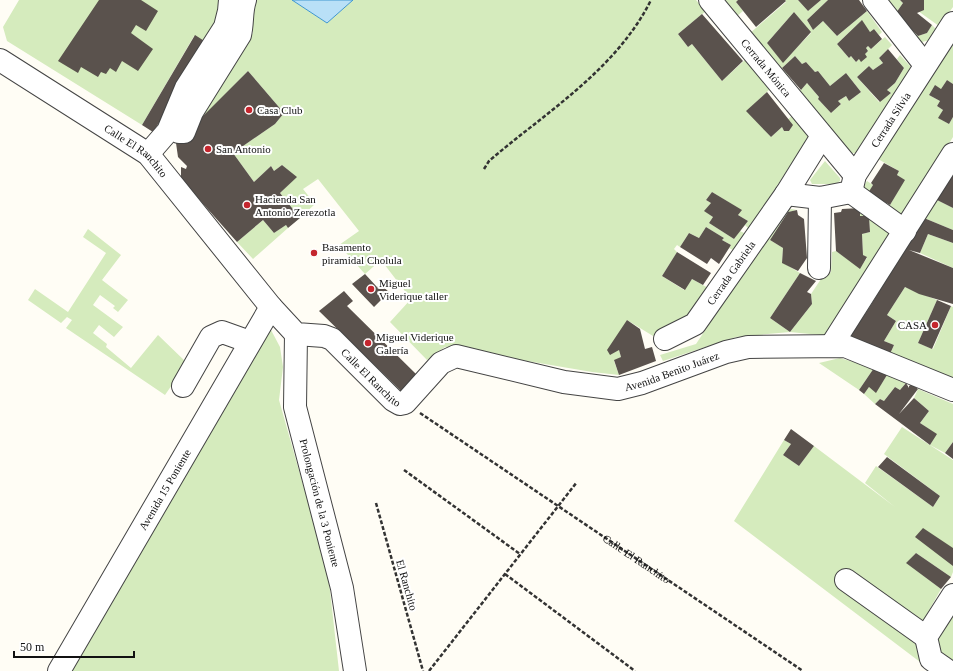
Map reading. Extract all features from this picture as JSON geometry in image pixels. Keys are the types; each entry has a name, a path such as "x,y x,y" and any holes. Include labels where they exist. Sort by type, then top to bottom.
{"street":[{"name":"Cerrada Mónica","path":"710,0 789,93 822,136 853,184 905,231"},
{"path":"874,0 925,65"},
{"path":"148,154 168,131 186,88 225,27 236,6"},
{"name":"Cerrada Silvia","path":"853,184 925,65 953,23"},
{"name":"Calle El Ranchito","path":"0,60 148,154 271,307 296,334 324,336 332,339 393,400 400,404 405,403"},
{"path":"822,136 786,194 820,198 853,184"},
{"path":"831,346 953,154"},
{"name":"Cerrada Gabriela","path":"666,339 695,324 786,194"},
{"path":"819,268 820,198"},
{"name":"Avenida 15 Poniente","path":"59,671 271,307"},
{"path":"183,386 212,337 222,332 250,342"},
{"name":"Prolongación de la 3 Poniente","path":"296,334 295,407 342,588 355,671"},
{"name":"Avenida Benito Juárez","path":"405,403 441,363 456,356 564,382 618,389 642,383 726,352 748,347 845,346 953,390"},
{"path":"846,580 926,637 931,659 948,671"},
{"path":"926,637 953,595"}],"path":[{"path":"484,169 489,161 567,98 612,56 634,29 652,0"},
{"name":"Calle El Ranchito","path":"405,403 803,671"},
{"path":"404,470 520,554"},
{"path":"429,671 577,482"},
{"name":"El Ranchito","path":"376,503 423,671"},
{"path":"505,574 634,671"}],"green space":[{"path":"19,0 226,0 209,44 194,36 142,125 7,41 3,27"},
{"path":"256,0 292,0 327,23 353,0 696,0 706,11 678,34 688,47 692,44 722,81 746,59 770,89 747,111 771,137 782,127 784,131 789,131 791,128 791,122 787,120 792,116 806,131 808,138 749,229 745,225 748,221 738,215 741,210 712,192 706,200 711,203 705,211 713,217 709,223 734,239 740,231 746,234 735,251 729,248 731,245 722,240 724,238 706,227 699,238 689,233 680,247 677,245 674,249 677,252 662,276 684,290 692,279 710,289 688,322 653,336 627,320 619,350 621,357 614,361 619,375 592,372 445,347 427,360 390,322 411,299 381,260 365,274 339,245 359,231 318,179 303,189 315,204 300,218 280,193 296,177 282,165 274,171 271,166 254,182 233,153 275,124 284,113 248,71 197,123 253,33 250,10"},
{"path":"721,0 738,0 736,2 743,11 736,17"},
{"path":"785,0 798,0 808,11 821,0 828,0 807,20 813,30 823,21 837,36 867,11 882,32 879,35 874,29 870,32 861,21 837,44 849,58 851,56 856,62 868,51 866,48 868,46 871,49 885,37 892,45 879,58 883,63 873,70 869,66 857,77 879,102 891,93 887,90 895,83 904,68 897,59 900,55 910,66 911,70 858,154 848,152 797,94 807,83 819,97 818,99 831,113 841,104 838,101 846,96 849,101 861,92 846,73 830,86 818,71 815,72 806,62 802,64 795,56 782,68 789,76 785,80 749,34 786,2","holes":["794,12 811,33 783,62 767,43"]},
{"path":"878,0 900,0 903,3 896,13 918,36 927,33 932,25 937,30 930,40 918,43"},
{"path":"924,0 953,0 953,7 939,26 918,11"},
{"path":"953,38 953,84 947,80 941,89 935,86 929,95 940,101 937,106 943,110 939,118 949,124 953,117 953,137 902,219 861,190 867,181 873,185 869,193 890,205 904,180 897,175 899,171 878,159"},
{"path":"825,161 840,178 840,181 836,184 812,184 810,180"},
{"path":"935,199 953,208 953,230 924,218"},
{"path":"860,208 893,230 830,336 790,332 812,304 811,294 821,279 831,272 832,252 836,251 860,268 867,258 863,255 862,234 870,232 869,216 860,216"},
{"path":"791,209 797,210 788,212 770,240 783,248 782,262 800,273 770,318 790,332 736,337 663,361 660,355 696,344 784,211"},
{"path":"263,220 274,233 286,225 288,228 253,259 237,242"},
{"path":"88,229 121,255 102,280 128,300 118,312 113,308 115,306 100,295 93,305 123,327 114,337 99,325 93,333 107,344 106,347 131,368 158,335 187,363 165,395 66,328 72,320 67,317 61,323 28,300 35,289 68,312 106,253 83,237"},
{"path":"928,234 953,243 953,268 920,253"},
{"path":"905,287 937,300 918,343 933,349 951,306 953,307 953,383 889,356 894,345 884,341 896,321 887,315"},
{"path":"264,326 271,330 280,347 283,367 279,400 328,573 339,671 66,671"},
{"path":"840,358 874,368 859,390 819,363"},
{"path":"887,375 906,383 900,390 895,387 884,401 880,399 875,404 864,394 869,387 876,392"},
{"path":"918,389 953,404 953,442 945,453 930,445 936,434 920,423 929,411 914,398"},
{"path":"902,427 953,460 953,572 951,577 916,553 907,563 941,589 923,621 924,665 734,521 784,440 791,444 783,455 799,466 814,446 895,507 865,483 876,466 933,507 940,496 884,454"},
{"path":"953,612 953,668 932,644"}],"water":[{"path":"292,0 353,0 327,23"}],"building":[{"path":"99,0 141,0 158,11 146,31 136,25 131,33 153,49 138,71 122,61 116,72 110,68 106,74 101,72 98,77 81,67 78,73 58,61"},
{"path":"738,0 786,1 756,27 736,2"},
{"path":"798,0 821,0 808,11"},
{"path":"828,0 859,0 867,11 837,36 823,21 813,30 807,20"},
{"path":"900,0 924,0 924,10 917,13 932,25 927,33 918,36 896,13 903,3"},
{"path":"794,12 811,32 783,63 767,43"},
{"path":"702,14 743,61 722,81 692,44 688,47 678,34"},
{"path":"862,20 870,32 874,29 882,39 871,49 868,46 866,48 868,51 865,54 867,57 861,62 859,59 856,62 851,56 849,58 837,44"},
{"path":"195,35 209,44 153,132 142,125"},
{"path":"888,49 904,68 895,83 887,90 891,93 880,102 857,77 869,66 873,70 883,63 879,58"},
{"path":"795,56 802,64 806,62 815,72 818,71 830,86 846,73 861,92 849,101 846,96 838,101 841,104 831,113 818,99 819,97 807,83 801,90 782,68"},
{"path":"248,71 284,113 275,124 233,153 254,182 271,166 274,171 282,165 297,177 280,193 300,218 288,228 286,225 274,233 263,220 237,242 181,179 181,167 186,169 187,166 178,157 176,143"},
{"path":"947,80 953,84 953,117 949,124 938,118 943,110 937,106 940,101 929,95 935,85 941,89"},
{"path":"767,92 793,125 789,131 784,131 782,127 771,137 746,111"},
{"path":"884,163 899,171 897,175 905,180 890,205 868,193 873,185 871,183"},
{"path":"953,167 953,208 935,199"},
{"path":"712,192 742,210 738,215 748,221 734,239 709,223 713,217 704,211 711,203 706,200"},
{"path":"860,208 860,216 869,216 870,232 862,234 863,255 867,257 860,269 836,251 834,213 841,212 842,209"},
{"path":"797,210 798,215 804,219 807,258 798,271 782,263 783,248 770,240 788,212"},
{"path":"924,218 953,230 953,243 928,234 920,253 909,250 953,268 953,304 919,294 905,287 887,315 896,321 884,341 894,345 889,356 848,339 869,308"},
{"path":"706,227 724,238 722,240 731,245 719,264 711,258 707,264 680,247 689,233 699,238"},
{"path":"677,252 711,273 703,285 692,279 685,290 662,276"},
{"path":"800,273 816,281 807,292 811,294 812,304 790,332 770,318"},
{"name":"Miguel Viderique taller","path":"365,274 377,287 381,285 389,292 374,307 352,284"},
{"name":"Miguel Viderique Galería","path":"344,291 353,301 347,306 416,374 401,391 319,311"},
{"name":"CASA","path":"937,300 951,306 932,349 918,343"},
{"path":"627,320 640,329 645,349 652,347 656,361 619,375 614,360 621,357 619,350 610,355 607,350"},
{"path":"874,368 887,375 876,393 869,387 864,394 859,390"},
{"path":"906,383 909,388 912,384 918,389 899,414 914,398 929,411 920,423 937,434 930,445 875,404 880,399 884,401 895,387 900,390"},
{"path":"791,429 814,446 799,466 783,455 791,444 784,440"},
{"path":"953,442 953,459 945,453"},
{"path":"887,457 940,496 933,507 878,467"},
{"path":"923,528 953,548 953,566 915,537"},
{"path":"916,553 951,577 941,589 906,563"}],"place":[{"name":"Casa Club","path":"249,110"},
{"name":"San Antonio","path":"208,149"},
{"name":"Hacienda San Antonio Zerezotla","path":"247,205"},
{"name":"Basamento piramidal Cholula","path":"314,253"},
{"name":"Miguel Viderique taller","path":"371,289"},
{"name":"CASA","path":"935,325"},
{"name":"Miguel Viderique Galería","path":"368,343"}]}
